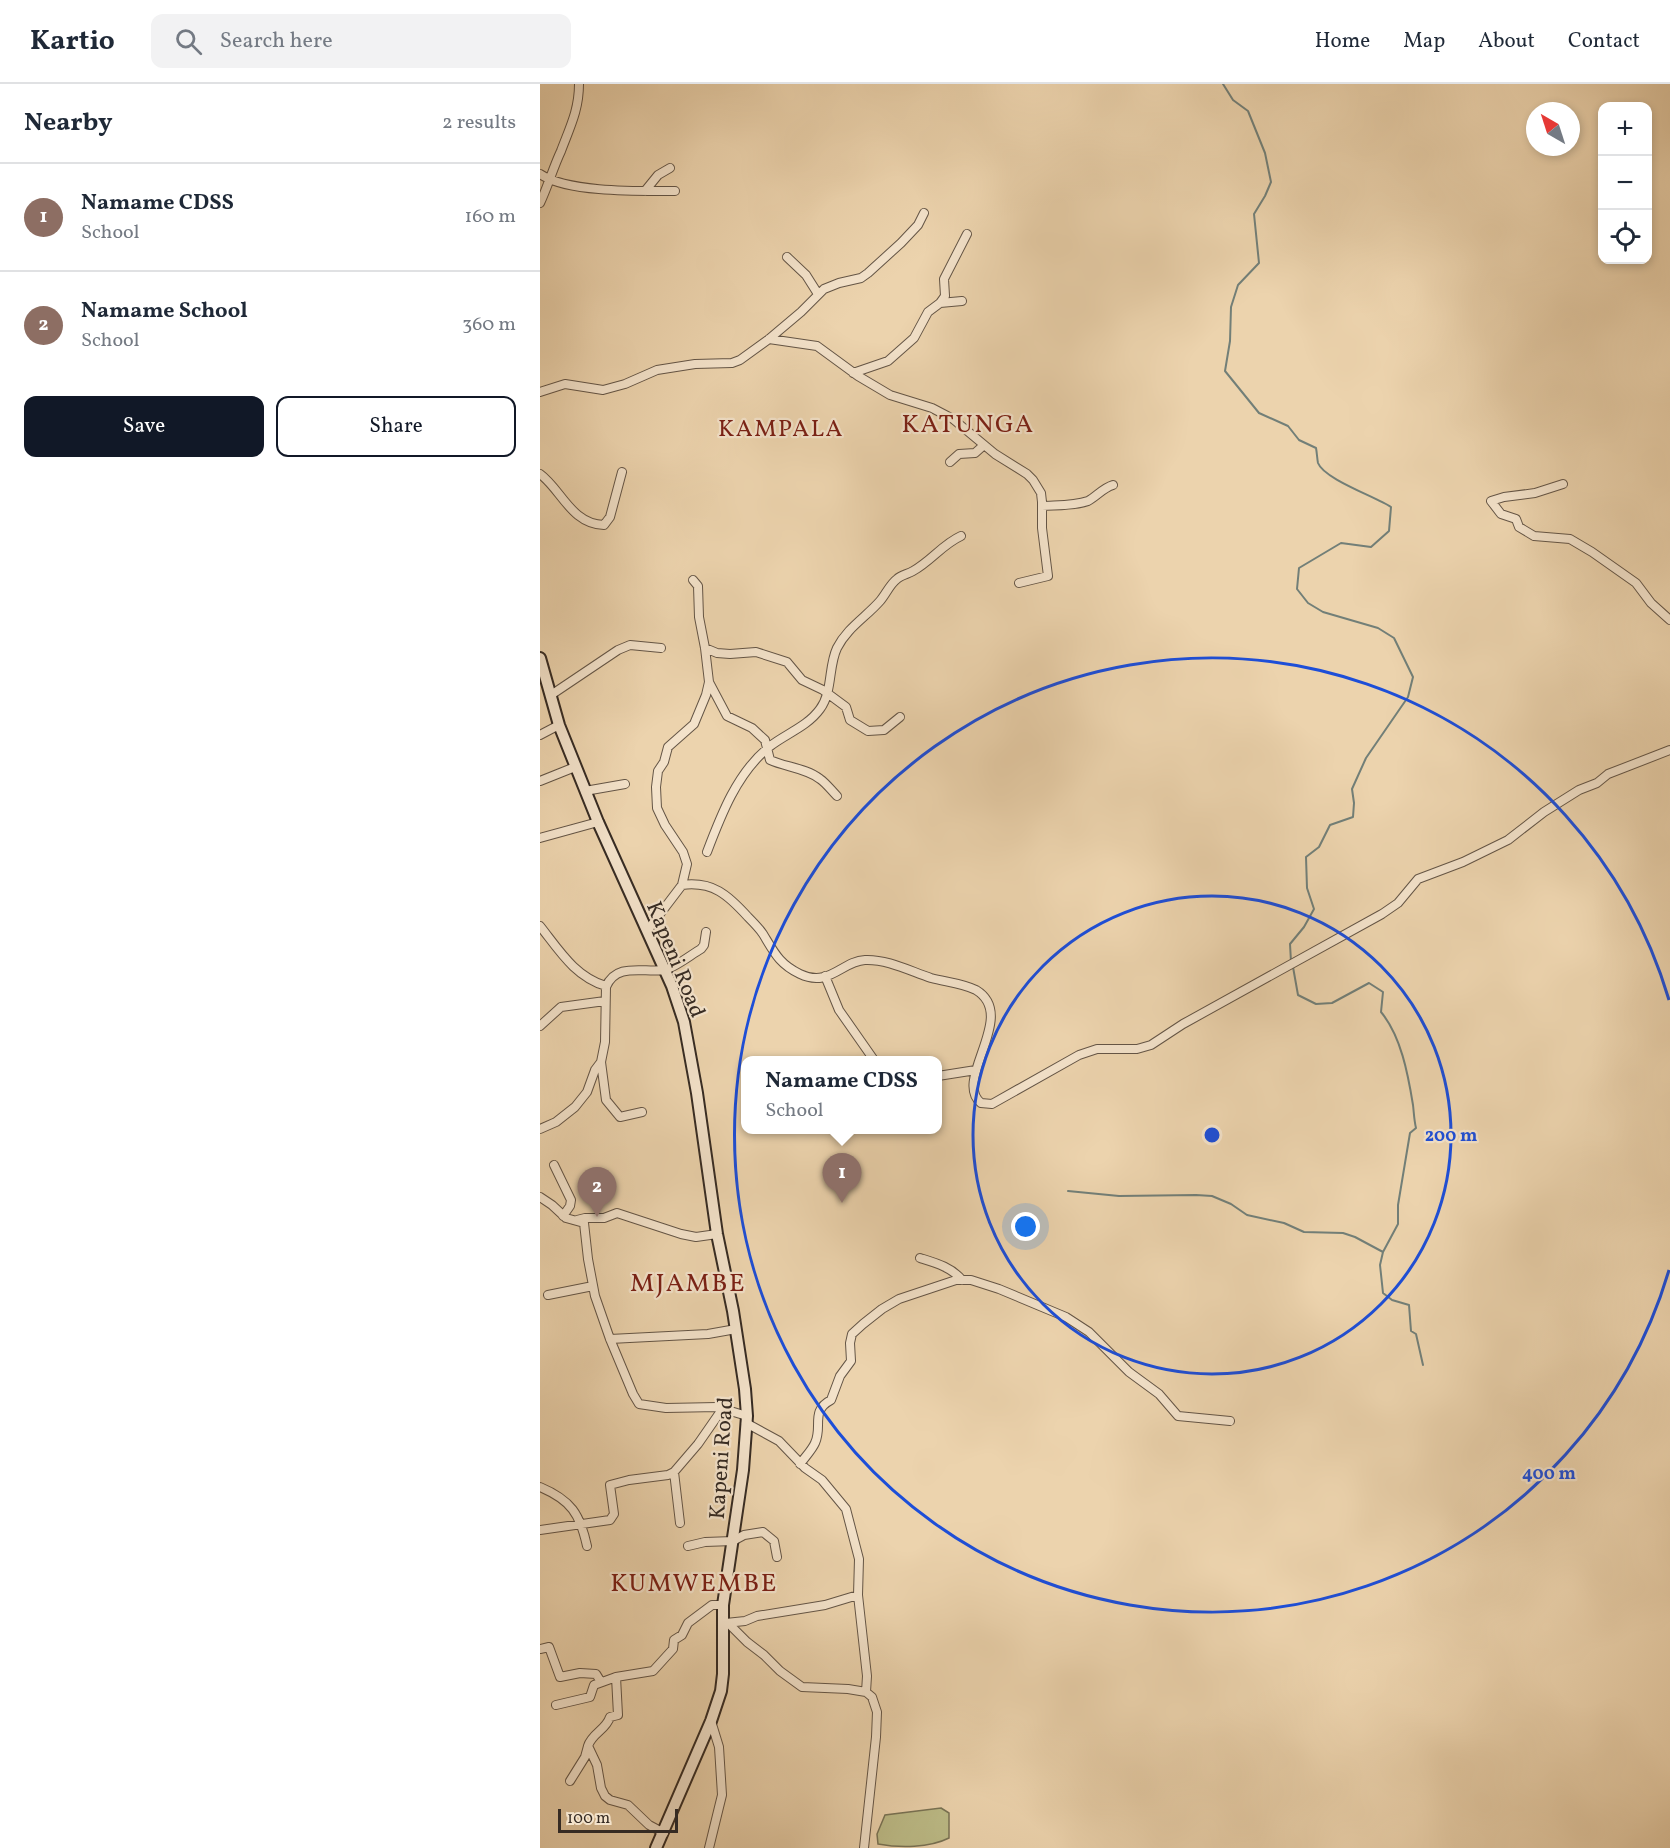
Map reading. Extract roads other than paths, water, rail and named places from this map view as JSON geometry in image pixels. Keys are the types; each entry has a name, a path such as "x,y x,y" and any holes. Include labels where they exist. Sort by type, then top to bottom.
{"main road":[{"name":"Kapeni Road","path":"540,658 559,725 575,767 679,1006 688,1040 717,1234 736,1329 746,1419 743,1470 723,1605 726,1623 723,1674 717,1707 656,1848"}],"street":[{"path":"540,203 551,181 559,154 577,113 579,84"},
{"path":"645,191 658,176 670,168"},
{"path":"540,174 551,181 583,186 675,191"},
{"path":"540,392 565,384 603,390 625,384 657,370 695,364 732,363 740,360 801,312 818,294 830,286 861,278 868,273 918,225 924,213"},
{"path":"853,373 888,361 914,338 928,312 945,296 944,279 967,234"},
{"path":"787,257 806,275 818,294"},
{"path":"940,303 962,301"},
{"path":"769,339 817,345 853,373 894,397 939,411 953,419 984,445 1034,480 1041,493 1042,528 1048,576 1019,583"},
{"path":"950,462 959,454 975,453 984,445"},
{"path":"540,474 569,507 588,521 604,525 610,517 622,472"},
{"path":"1563,484 1534,493 1504,496 1491,501 1501,514 1516,519 1519,527 1534,536 1570,539 1592,552 1636,583 1651,603 1670,620"},
{"path":"1042,506 1068,505 1088,501 1113,485"},
{"path":"707,852 738,782 758,756 805,724 820,709 828,693 837,649 845,635 879,602 897,579 913,571 942,550 949,541 961,536"},
{"path":"646,931 682,885 687,864 683,852 657,808 656,787 658,771 668,747 694,724 709,682 699,617 698,586 693,580"},
{"path":"551,695 618,650 630,645 661,648"},
{"path":"705,648 717,653 756,652 787,662 802,680 828,693 846,706 850,720 867,731 884,730 900,717"},
{"path":"709,682 727,716 752,728 765,740 770,760 795,767 819,778 837,796"},
{"path":"540,735 559,725"},
{"path":"682,885 691,883 716,888 734,902 758,927 777,958 807,976 834,975 859,961 868,960 899,966 932,978 970,987 979,992 987,1003 989,1027 973,1082 974,1096 981,1103 992,1104 1079,1055 1097,1049 1137,1049 1149,1046 1398,903 1418,879 1463,862 1508,840 1544,812 1579,790 1598,783 1608,774 1670,750"},
{"path":"540,781 575,767"},
{"path":"585,791 625,784"},
{"path":"540,838 598,822"},
{"path":"540,926 565,958 587,979 606,986"},
{"path":"642,1112 620,1118 606,1100 601,1062 605,1042 606,986 615,975 628,970 665,970 701,949 706,932"},
{"path":"825,976 839,1010 871,1056"},
{"path":"540,1026 561,1008 605,1001"},
{"path":"540,1128 556,1122 575,1107 587,1092 595,1070 601,1062"},
{"path":"942,1075 976,1070"},
{"path":"554,1165 571,1200 563,1216"},
{"path":"540,1197 563,1216 583,1222 585,1226 593,1286 610,1339 639,1404 666,1408 703,1406 723,1408 746,1419 779,1441 800,1464 822,1480 846,1509 859,1559 858,1595 866,1654 866,1692"},
{"path":"576,1220 603,1218 617,1213 681,1234 696,1237 717,1234"},
{"path":"920,1258 938,1263 955,1272 962,1280"},
{"path":"800,1464 815,1443 818,1414 824,1404 831,1400 840,1376 851,1361 852,1334 882,1309 899,1299 934,1286 962,1280 971,1280 999,1288 1066,1317 1089,1332 1129,1372 1159,1394 1178,1416 1230,1421"},
{"path":"548,1294 593,1286"},
{"path":"610,1339 708,1334 736,1329"},
{"path":"540,1530 612,1519 614,1514 610,1485 674,1472 698,1444 723,1408"},
{"path":"674,1472 680,1523"},
{"path":"540,1487 566,1501 575,1511 583,1524 587,1546"},
{"path":"688,1546 705,1542 733,1541 744,1535 763,1532 774,1540 777,1557"},
{"path":"726,1623 825,1605 858,1595"},
{"path":"556,1705 590,1697 594,1685 601,1682 655,1670 673,1649 674,1640 682,1635 688,1623 712,1605 723,1605"},
{"path":"726,1623 780,1671 802,1687 866,1692 875,1702 877,1712 873,1773 864,1848"},
{"path":"540,1649 549,1647 560,1677 580,1673 596,1674 601,1682"},
{"path":"570,1781 585,1756 590,1740 608,1724 610,1717 618,1715 616,1677"},
{"path":"709,1848 723,1795 719,1746 711,1720"},
{"path":"588,1746 597,1765 601,1788 605,1796 628,1805 649,1825 664,1833"}],"waterway":[{"path":"1223,84 1233,100 1248,111 1265,153 1271,182 1254,214 1259,263 1238,285 1231,307 1230,341 1225,371 1259,413 1288,426 1299,440 1316,448 1318,463 1322,469 1340,481 1391,507 1389,531 1371,547 1341,543 1299,568 1297,589 1308,603 1323,612 1378,628 1394,638 1413,677 1408,697 1366,758 1352,789 1353,817 1330,825 1319,847 1306,857 1307,888 1314,909 1304,927 1290,944 1291,962"},
{"path":"1293,967 1298,995 1316,1004 1332,1003 1369,983 1383,992 1381,1012 1394,1032 1403,1056 1416,1128 1410,1133 1398,1205 1398,1224 1383,1252"},
{"path":"1068,1191 1119,1196 1212,1196 1231,1204 1247,1215 1284,1223 1304,1232 1343,1233 1355,1237 1383,1252 1380,1265 1383,1293 1392,1300 1409,1305 1411,1331 1416,1334 1423,1365"}],"place":[{"name":"Namame CDSS","path":"842,1203"},
{"name":"Namame School","path":"597,1217"}],"district":[{"name":"KATUNGA","path":"968,423"},
{"name":"KAMPALA","path":"781,428"},
{"name":"MJAMBE","path":"688,1282"},
{"name":"KUMWEMBE","path":"694,1582"}]}
